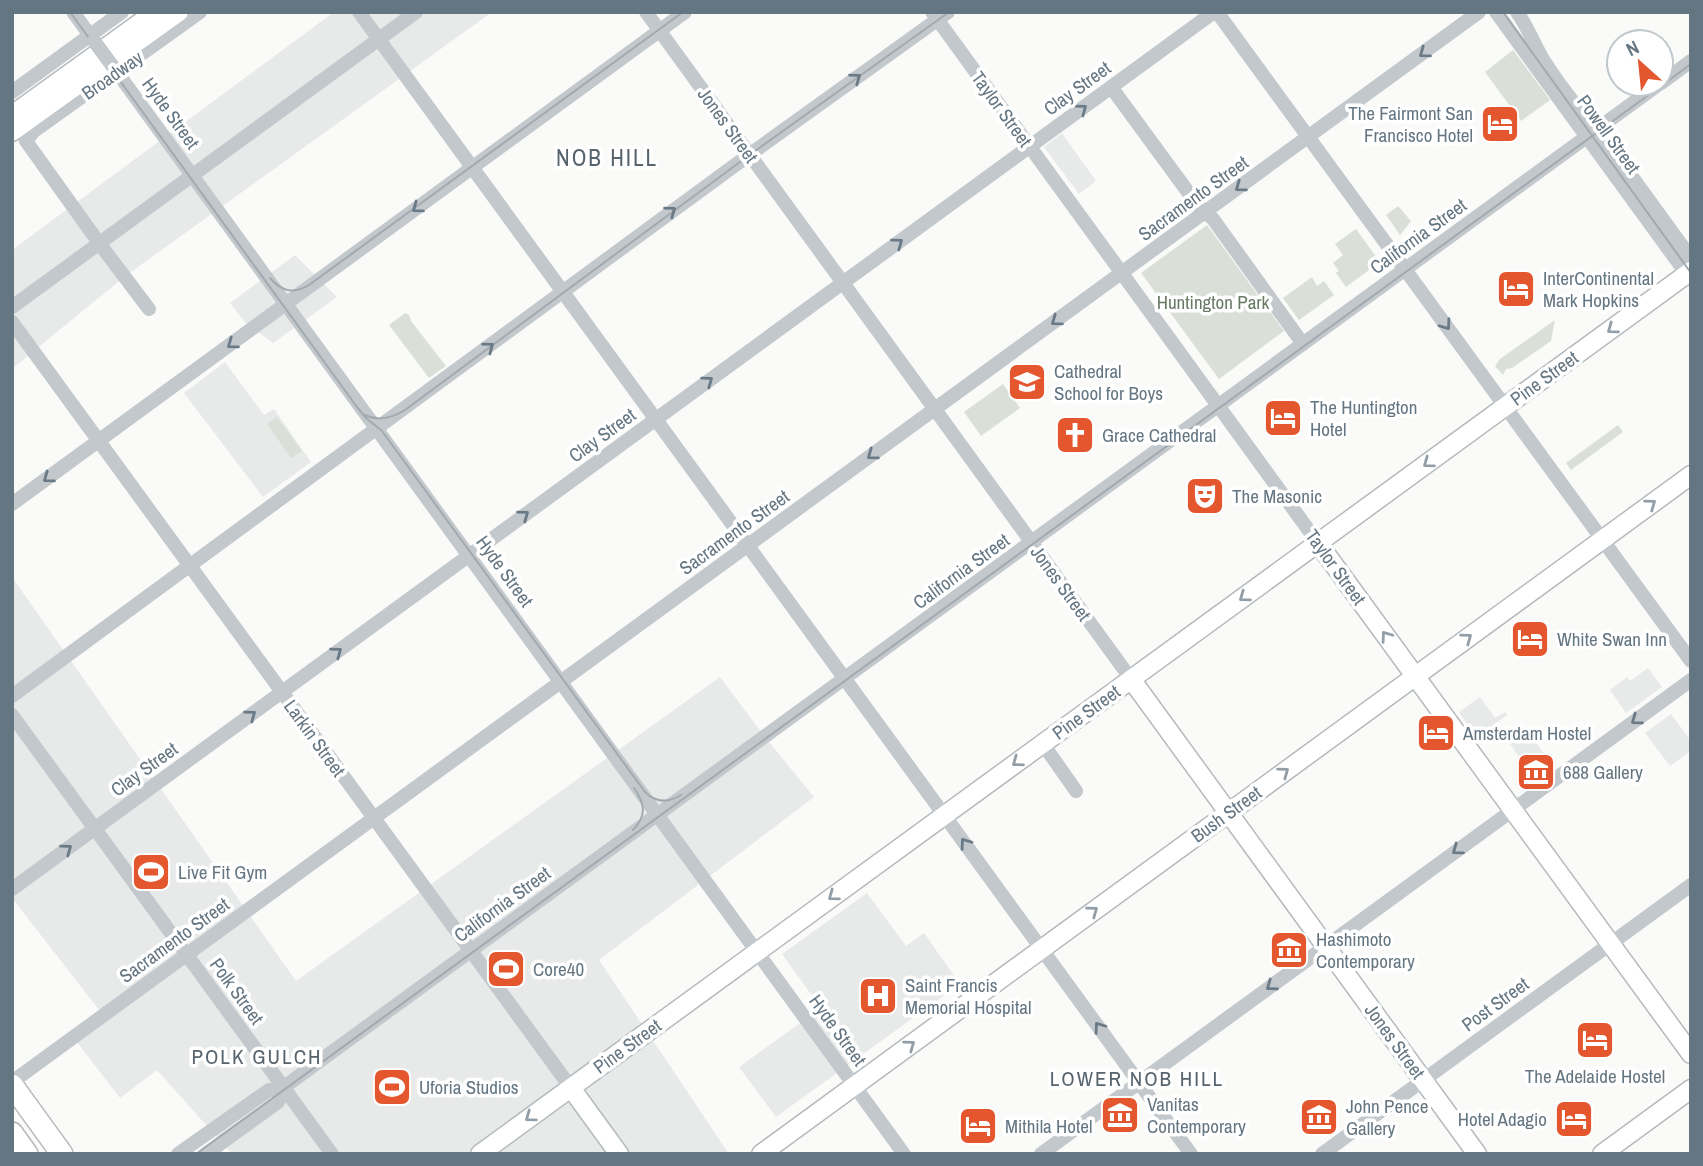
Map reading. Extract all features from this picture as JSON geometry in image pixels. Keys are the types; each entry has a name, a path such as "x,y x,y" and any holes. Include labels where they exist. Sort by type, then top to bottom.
{"highway":[{"path":"12,1084 62,1154"},
{"path":"12,1133 27,1154"}],"main road":[{"name":"Broadway","path":"12,114 155,12"},
{"name":"Broadway","path":"19,137 179,12"},
{"name":"Pine Street","path":"480,1154 1690,271"},
{"name":"Bush Street","path":"761,1154 1691,475"},
{"name":"Taylor Street","path":"1318,543 1691,1054"},
{"name":"Jones Street","path":"1131,679 1477,1154"},
{"name":"Larkin Street","path":"571,1088 619,1154"},
{"path":"1602,1154 1691,1089"}],"street":[{"name":"Hyde Street","path":"74,12 904,1154"},
{"path":"12,92 92,38 122,12"},
{"name":"Broadway","path":"19,137 34,131 200,12"},
{"path":"359,12 1191,1154"},
{"path":"12,307 416,12"},
{"name":"Jones Street","path":"646,12 1131,679"},
{"path":"12,504 685,12"},
{"path":"1215,12 1691,661"},
{"name":"Clay Street","path":"12,889 1215,12"},
{"name":"Sacramento Street","path":"12,1084 1479,12"},
{"name":"Powell Street","path":"1496,12 1592,133 1690,271"},
{"name":"Powell Street","path":"1517,12 1543,59 1584,115 1592,133"},
{"path":"12,696 939,15"},
{"name":"Taylor Street","path":"939,15 1030,147 1318,543"},
{"name":"California Street","path":"1675,72 1691,61"},
{"path":"1111,87 1199,207 1213,219 1303,344"},
{"name":"California Street","path":"178,1154 269,1090 284,1087 1640,98"},
{"path":"19,137 149,309"},
{"name":"Larkin Street","path":"12,322 571,1088"},
{"path":"1041,1154 1691,680"},
{"name":"Polk Street","path":"12,715 332,1154"},
{"path":"1042,744 1076,790"},
{"name":"Post Street","path":"1322,1154 1691,885"},
{"name":"California Street","path":"206,1154 278,1102 284,1087"}],"shaded area":[{"path":"334,12 492,12 124,277 12,369 12,250"},
{"path":"1062,133 1096,181 1079,194 1044,147"},
{"path":"295,255 337,297 273,343 245,322 230,303"},
{"path":"225,362 264,415 274,409 311,462 263,497 184,393"},
{"path":"12,577 296,981 720,677 814,797 599,960 729,1154 232,1154 157,1070 120,1098 73,1037 103,1015 12,898"},
{"path":"1648,668 1662,687 1626,713 1610,690 1627,677 1630,681"},
{"path":"1480,697 1495,718 1505,712 1507,715 1476,737 1459,712"},
{"path":"1671,714 1691,741 1691,751 1670,766 1645,733"},
{"path":"1528,731 1551,764 1533,777 1510,744"},
{"name":"Saint Francis Memorial Hospital","path":"867,893 906,946 924,933 960,984 776,1117 739,1067 821,1008 782,954"}],"green space":[{"path":"1513,50 1550,100 1521,121 1485,72"},
{"path":"1398,206 1411,221 1400,235 1386,215"},
{"name":"Huntington Park","path":"1207,225 1284,331 1219,379 1141,273"},
{"path":"1356,229 1380,262 1346,287 1336,273 1339,271 1333,263 1343,255 1335,244"},
{"path":"1312,277 1317,286 1324,281 1334,295 1299,320 1283,298"},
{"path":"405,313 446,366 429,378 389,325"},
{"path":"1555,320 1551,341 1512,368 1506,369 1503,375 1495,366 1500,359"},
{"path":"1003,384 1020,408 981,436 964,412"},
{"path":"277,417 302,451 291,458 267,424"},
{"path":"1618,425 1623,432 1571,470 1566,463"}],"tram line":[{"path":"70,12 357,407 382,431 645,792 662,801 681,795"},
{"path":"270,278 288,290 298,290 309,285 683,12"},
{"path":"365,415 385,418 405,410 744,159 949,12"},
{"path":"1503,12 1691,273"},
{"path":"196,1154 1691,64"},
{"path":"633,830 641,820 643,809 634,788"}],"place":[{"name":"The Fairmont San Francisco Hotel","path":"1500,124"},
{"name":"InterContinental Mark Hopkins","path":"1516,289"},
{"name":"Cathedral School for Boys","path":"1027,382"},
{"name":"The Huntington Hotel","path":"1283,418"},
{"name":"Grace Cathedral","path":"1075,435"},
{"name":"The Masonic","path":"1205,496"},
{"name":"White Swan Inn","path":"1530,639"},
{"name":"Amsterdam Hostel","path":"1436,733"},
{"name":"688 Gallery","path":"1536,772"},
{"name":"Live Fit Gym","path":"151,872"},
{"name":"Hashimoto Contemporary","path":"1289,950"},
{"name":"Core40","path":"506,969"},
{"name":"Saint Francis Memorial Hospital","path":"878,996"},
{"name":"The Adelaide Hostel","path":"1595,1040"},
{"name":"Uforia Studios","path":"392,1087"},
{"name":"Vanitas Contemporary","path":"1120,1115"},
{"name":"John Pence Gallery","path":"1319,1117"},
{"name":"Hotel Adagio","path":"1574,1119"},
{"name":"Mithila Hotel","path":"978,1126"}],"district":[{"name":"NOB HILL","path":"607,158"},
{"name":"POLK GULCH","path":"257,1057"},
{"name":"LOWER NOB HILL","path":"1137,1079"}]}
